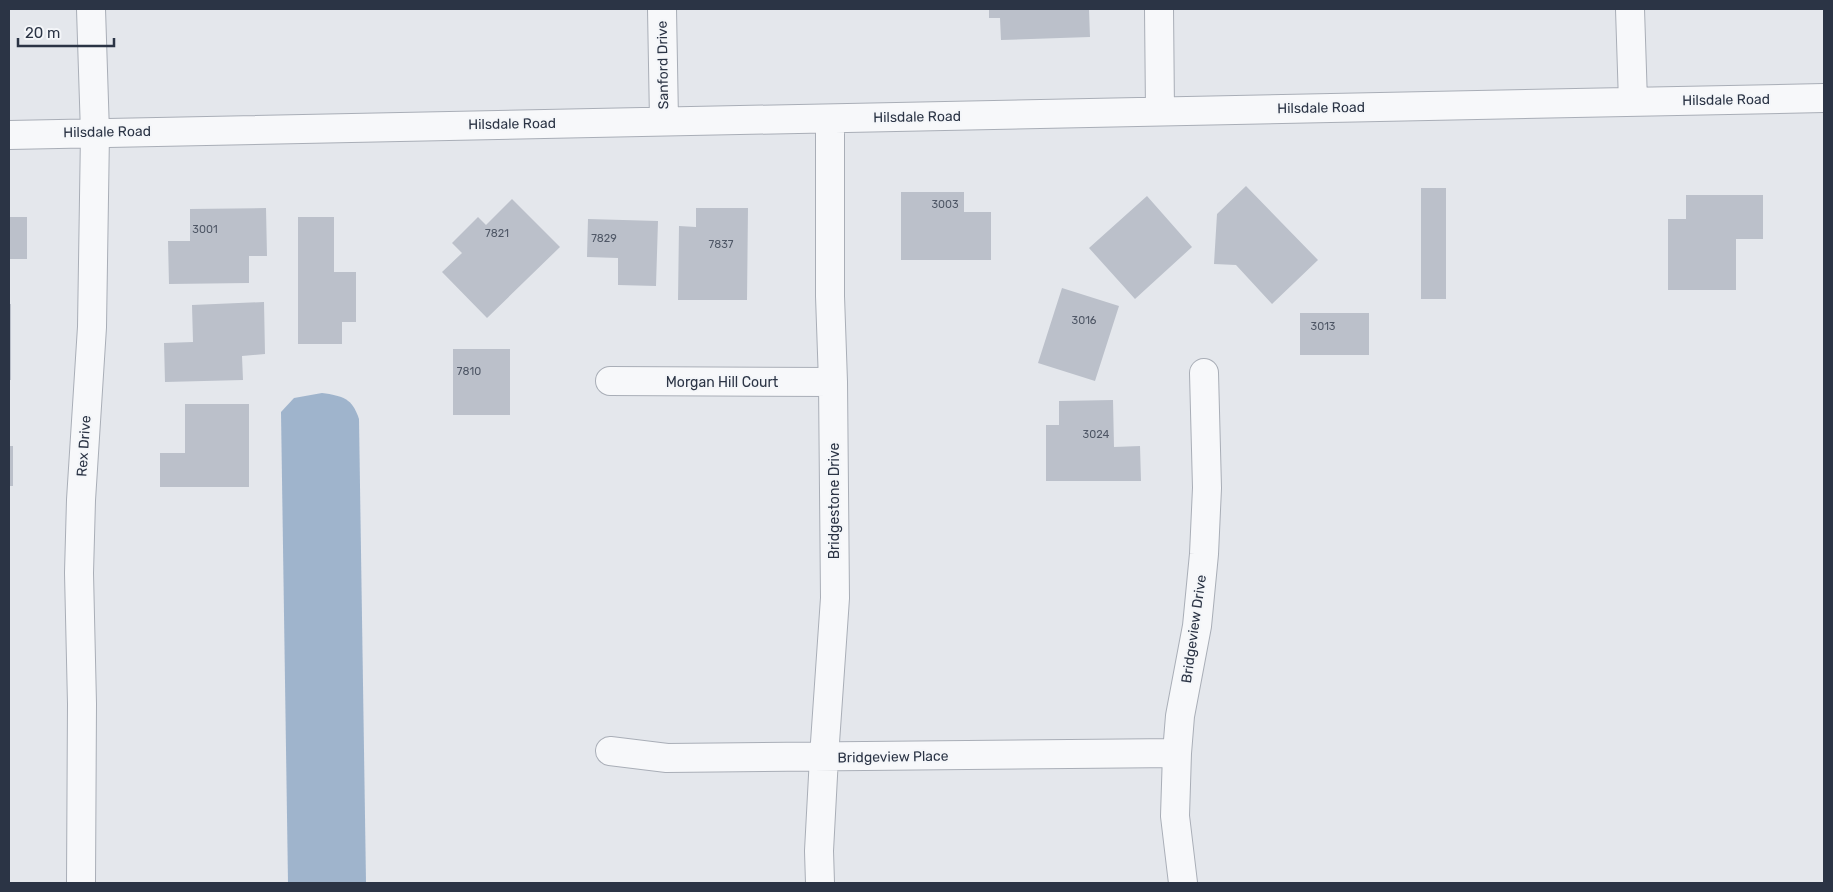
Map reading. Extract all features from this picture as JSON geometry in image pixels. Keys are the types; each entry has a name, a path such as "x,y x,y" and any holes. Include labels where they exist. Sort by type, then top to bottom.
{"street":[{"name":"Rex Drive","path":"81,883 82,704 80,554 81,500 92,327 94,133 92,9"},
{"name":"Sanford Drive","path":"662,9 664,120"},
{"path":"1158,9 1160,111"},
{"path":"1630,9 1633,102"},
{"name":"Hilsdale Road","path":"9,134 1824,98"},
{"name":"Bridgestone Drive","path":"820,883 819,851 835,598 833,382 830,296 830,119"},
{"name":"Bridgeview Drive","path":"1183,883 1175,816 1177,753 1180,716 1196,626 1204,554 1207,488 1204,373"},
{"name":"Morgan Hill Court","path":"610,381 833,382"},
{"name":"Bridgeview Place","path":"610,750 667,758 824,758 1177,753"}],"water":[{"path":"322,393 346,399 353,406 359,419 366,883 288,883 281,412 294,398"}],"building":[{"path":"989,9 1089,9 1090,37 1001,40 1000,18 989,18"},
{"path":"1246,186 1318,260 1272,304 1236,265 1214,264 1217,214"},
{"path":"1421,188 1446,188 1446,299 1421,299"},
{"path":"901,192 964,192 964,212 991,212 991,260 901,260"},
{"path":"1686,195 1763,195 1763,239 1736,239 1736,290 1668,290 1668,219 1686,219"},
{"path":"1147,196 1192,247 1135,299 1089,248"},
{"path":"512,199 560,247 487,318 442,272 462,253 452,243 478,217 486,225"},
{"path":"266,208 267,256 249,256 249,283 169,284 168,241 190,241 190,209"},
{"path":"696,208 748,208 747,300 678,300 679,226 696,227"},
{"path":"9,217 27,217 27,259 9,259"},
{"path":"298,217 334,217 334,272 356,272 356,322 342,322 342,344 298,344"},
{"path":"588,219 658,221 656,286 618,285 618,258 587,257"},
{"path":"1062,288 1119,306 1095,381 1038,363"},
{"path":"264,302 265,354 242,356 243,380 165,382 164,343 193,342 192,305"},
{"path":"9,304 11,304 11,380 9,380"},
{"path":"1300,313 1369,313 1369,355 1300,355"},
{"path":"453,349 510,349 510,415 453,415"},
{"path":"1113,400 1114,447 1140,446 1141,481 1046,481 1046,425 1059,425 1059,401"},
{"path":"185,404 249,404 249,487 160,487 160,453 185,453"},
{"path":"9,446 13,446 13,486 9,486"}]}
